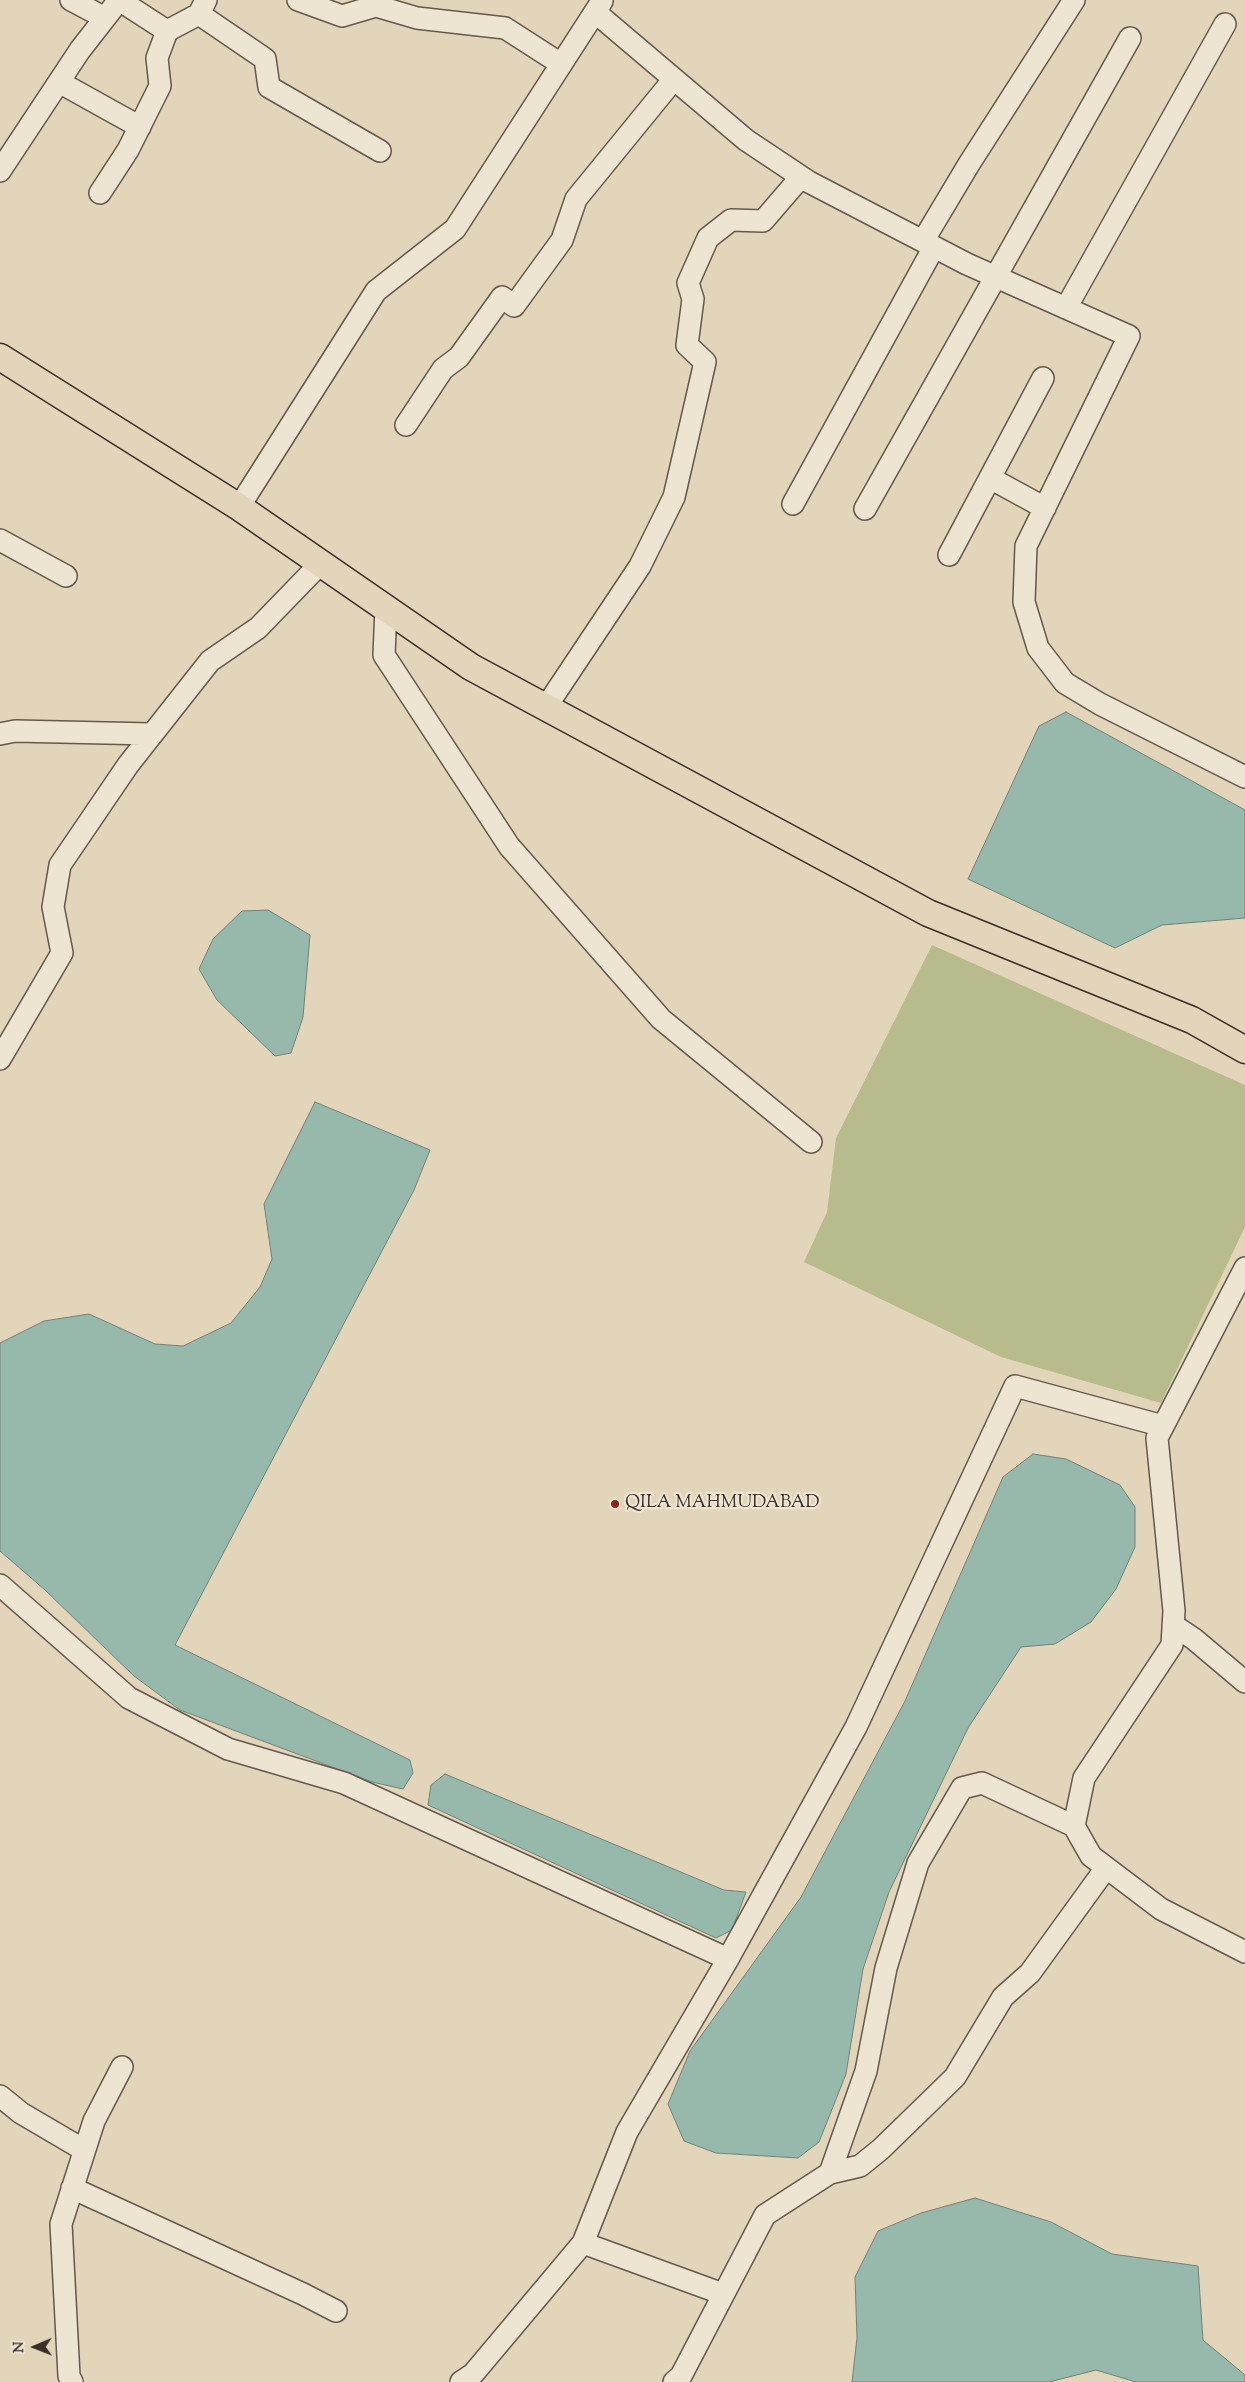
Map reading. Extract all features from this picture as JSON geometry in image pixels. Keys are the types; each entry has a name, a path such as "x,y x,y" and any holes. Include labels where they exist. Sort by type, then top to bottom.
{"main road":[{"path":"0,357 239,507 471,667 928,913 1192,1020 1243,1043"}],"street":[{"path":"71,0 105,18"},
{"path":"0,171 59,82 119,0 167,30"},
{"path":"298,0 342,16 376,6 418,18 505,28 561,64"},
{"path":"793,504 969,164 1074,0"},
{"path":"239,507 376,291 455,229 599,6 674,79 746,140 801,177 996,278 1128,336 1026,546 1024,602 1038,648 1065,682 1100,704 1245,777"},
{"path":"100,193 140,127 160,86 157,58 167,30 202,7 265,59 270,87 380,151"},
{"path":"1066,308 1225,24"},
{"path":"865,509 1130,38"},
{"path":"406,425 443,369 459,356 502,297 514,306 562,240 576,199 674,79"},
{"path":"59,82 140,127"},
{"path":"546,708 640,566 674,497 705,362 688,345 693,299 688,283 708,238 731,220 763,221 801,177"},
{"path":"949,555 1043,378"},
{"path":"990,478 1045,508"},
{"path":"0,540 66,576"},
{"path":"0,1060 62,953 53,907 60,864 128,765 210,661 258,628 321,563"},
{"path":"386,608 384,655 509,846 661,1019 811,1142"},
{"path":"0,734 14,731 152,734"},
{"path":"1074,1826 1084,1778 1172,1645 1174,1611 1157,1438 1245,1268"},
{"path":"471,2379 583,2243 628,2132 728,1959 856,1727 1015,1386 1163,1426"},
{"path":"0,1585 129,1698 228,1749 344,1783 728,1959"},
{"path":"1173,1625 1194,1639 1245,1682"},
{"path":"830,2173 866,2071 886,1968 918,1863 962,1788 982,1783 1074,1826 1091,1856 1161,1910 1245,1952"},
{"path":"674,2382 681,2376 765,2215 830,2173 860,2166 881,2149 955,2077 1003,1998 1030,1972 1106,1868"},
{"path":"72,2382 69,2376 60,2224 94,2121 122,2067"},
{"path":"0,2096 21,2113 84,2150"},
{"path":"72,2188 336,2311"},
{"path":"583,2243 723,2294"}],"green space":[{"path":"932,945 1245,1085 1245,1227 1161,1403 1001,1357 804,1262 827,1212 836,1138"}],"shaded area":[{"path":"1066,712 1245,810 1245,918 1162,925 1115,948 968,879 1039,726"},
{"path":"268,910 310,935 303,1017 291,1053 275,1056 217,1000 199,969 213,939 242,911"},
{"path":"315,1102 430,1150 414,1190 175,1645 410,1760 413,1773 403,1789 372,1782 180,1710 134,1676 45,1590 0,1551 0,1343 44,1321 89,1314 155,1344 183,1346 231,1323 260,1287 272,1259 264,1204"},
{"path":"1033,1454 1066,1459 1120,1485 1135,1507 1135,1547 1116,1589 1091,1622 1055,1644 1021,1647 968,1728 889,1892 863,1969 846,2074 819,2142 798,2158 716,2153 684,2141 668,2104 690,2051 801,1897 905,1701 1003,1477"},
{"path":"445,1774 724,1890 746,1892 732,1930 716,1938 428,1805 431,1785"},
{"path":"975,2198 1051,2222 1112,2254 1198,2266 1203,2340 1245,2375 1245,2382 1136,2382 1096,2370 1049,2382 852,2382 857,2338 855,2277 878,2231 921,2213"}],"place":[{"name":"QILA MAHMUDABAD","path":"615,1504"}]}
